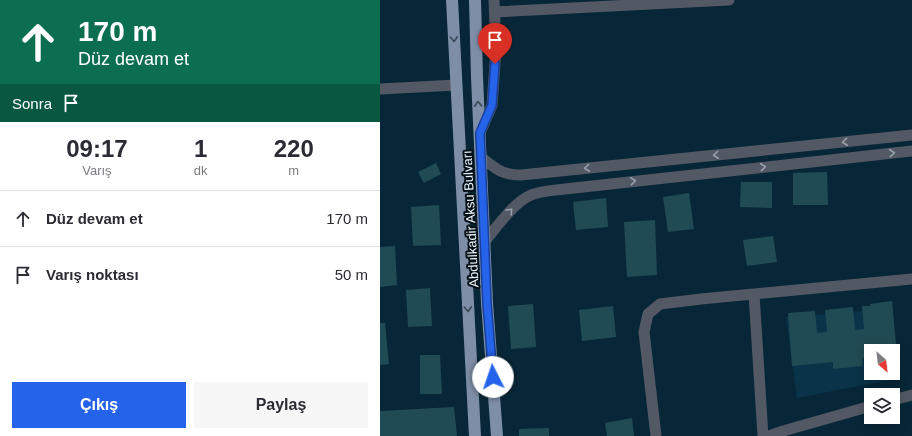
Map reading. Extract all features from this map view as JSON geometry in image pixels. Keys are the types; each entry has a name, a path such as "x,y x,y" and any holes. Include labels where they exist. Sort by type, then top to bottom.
{"main road":[{"name":"Abdulkadir Aksu Bulvarı","path":"452,0 475,436"},
{"name":"Abdulkadir Aksu Bulvarı","path":"475,0 487,303 497,436"}],"street":[{"path":"480,133 492,105 496,50 494,0"},
{"path":"495,12 729,0"},
{"path":"380,89 456,85"},
{"path":"481,157 507,174 521,175 912,135"},
{"path":"485,241 510,211 522,200 531,195 544,192 912,151"},
{"path":"542,173 540,182 544,192"},
{"path":"656,436 644,332 648,314 660,304 912,279"},
{"path":"754,294 764,436"},
{"path":"900,398 912,395"},
{"path":"769,436 864,408"}],"shaded area":[{"path":"889,309 874,344 864,344 864,380 890,380 797,398 786,317"}],"building":[{"path":"436,163 441,174 424,183 418,172"},
{"path":"827,172 828,205 793,205 793,173"},
{"path":"741,182 772,182 772,208 740,207"},
{"path":"689,193 694,229 668,232 663,197"},
{"path":"606,198 608,227 576,230 573,202"},
{"path":"439,205 441,245 413,246 411,207"},
{"path":"655,220 657,275 627,277 624,222"},
{"path":"773,236 777,262 747,266 743,240"},
{"path":"395,246 397,285 380,287 380,247"},
{"path":"430,288 432,326 408,327 406,290"},
{"path":"892,301 896,344 864,344 864,358 862,358 863,366 833,369 833,362 792,366 788,313 815,311 817,333 827,332 825,310 853,307 855,330 864,329 862,306 870,306 870,304"},
{"path":"533,304 536,347 511,349 508,306"},
{"path":"613,306 616,337 582,341 579,310"},
{"path":"380,323 385,323 389,364 380,365"},
{"path":"420,355 440,355 442,394 420,394"},
{"path":"454,407 457,436 380,436 380,411"},
{"path":"632,418 634,436 607,436 605,423"},
{"path":"549,428 549,436 519,436 519,429"}],"route":[{"path":"493,377 487,303 480,133 492,105 495,64"}]}
